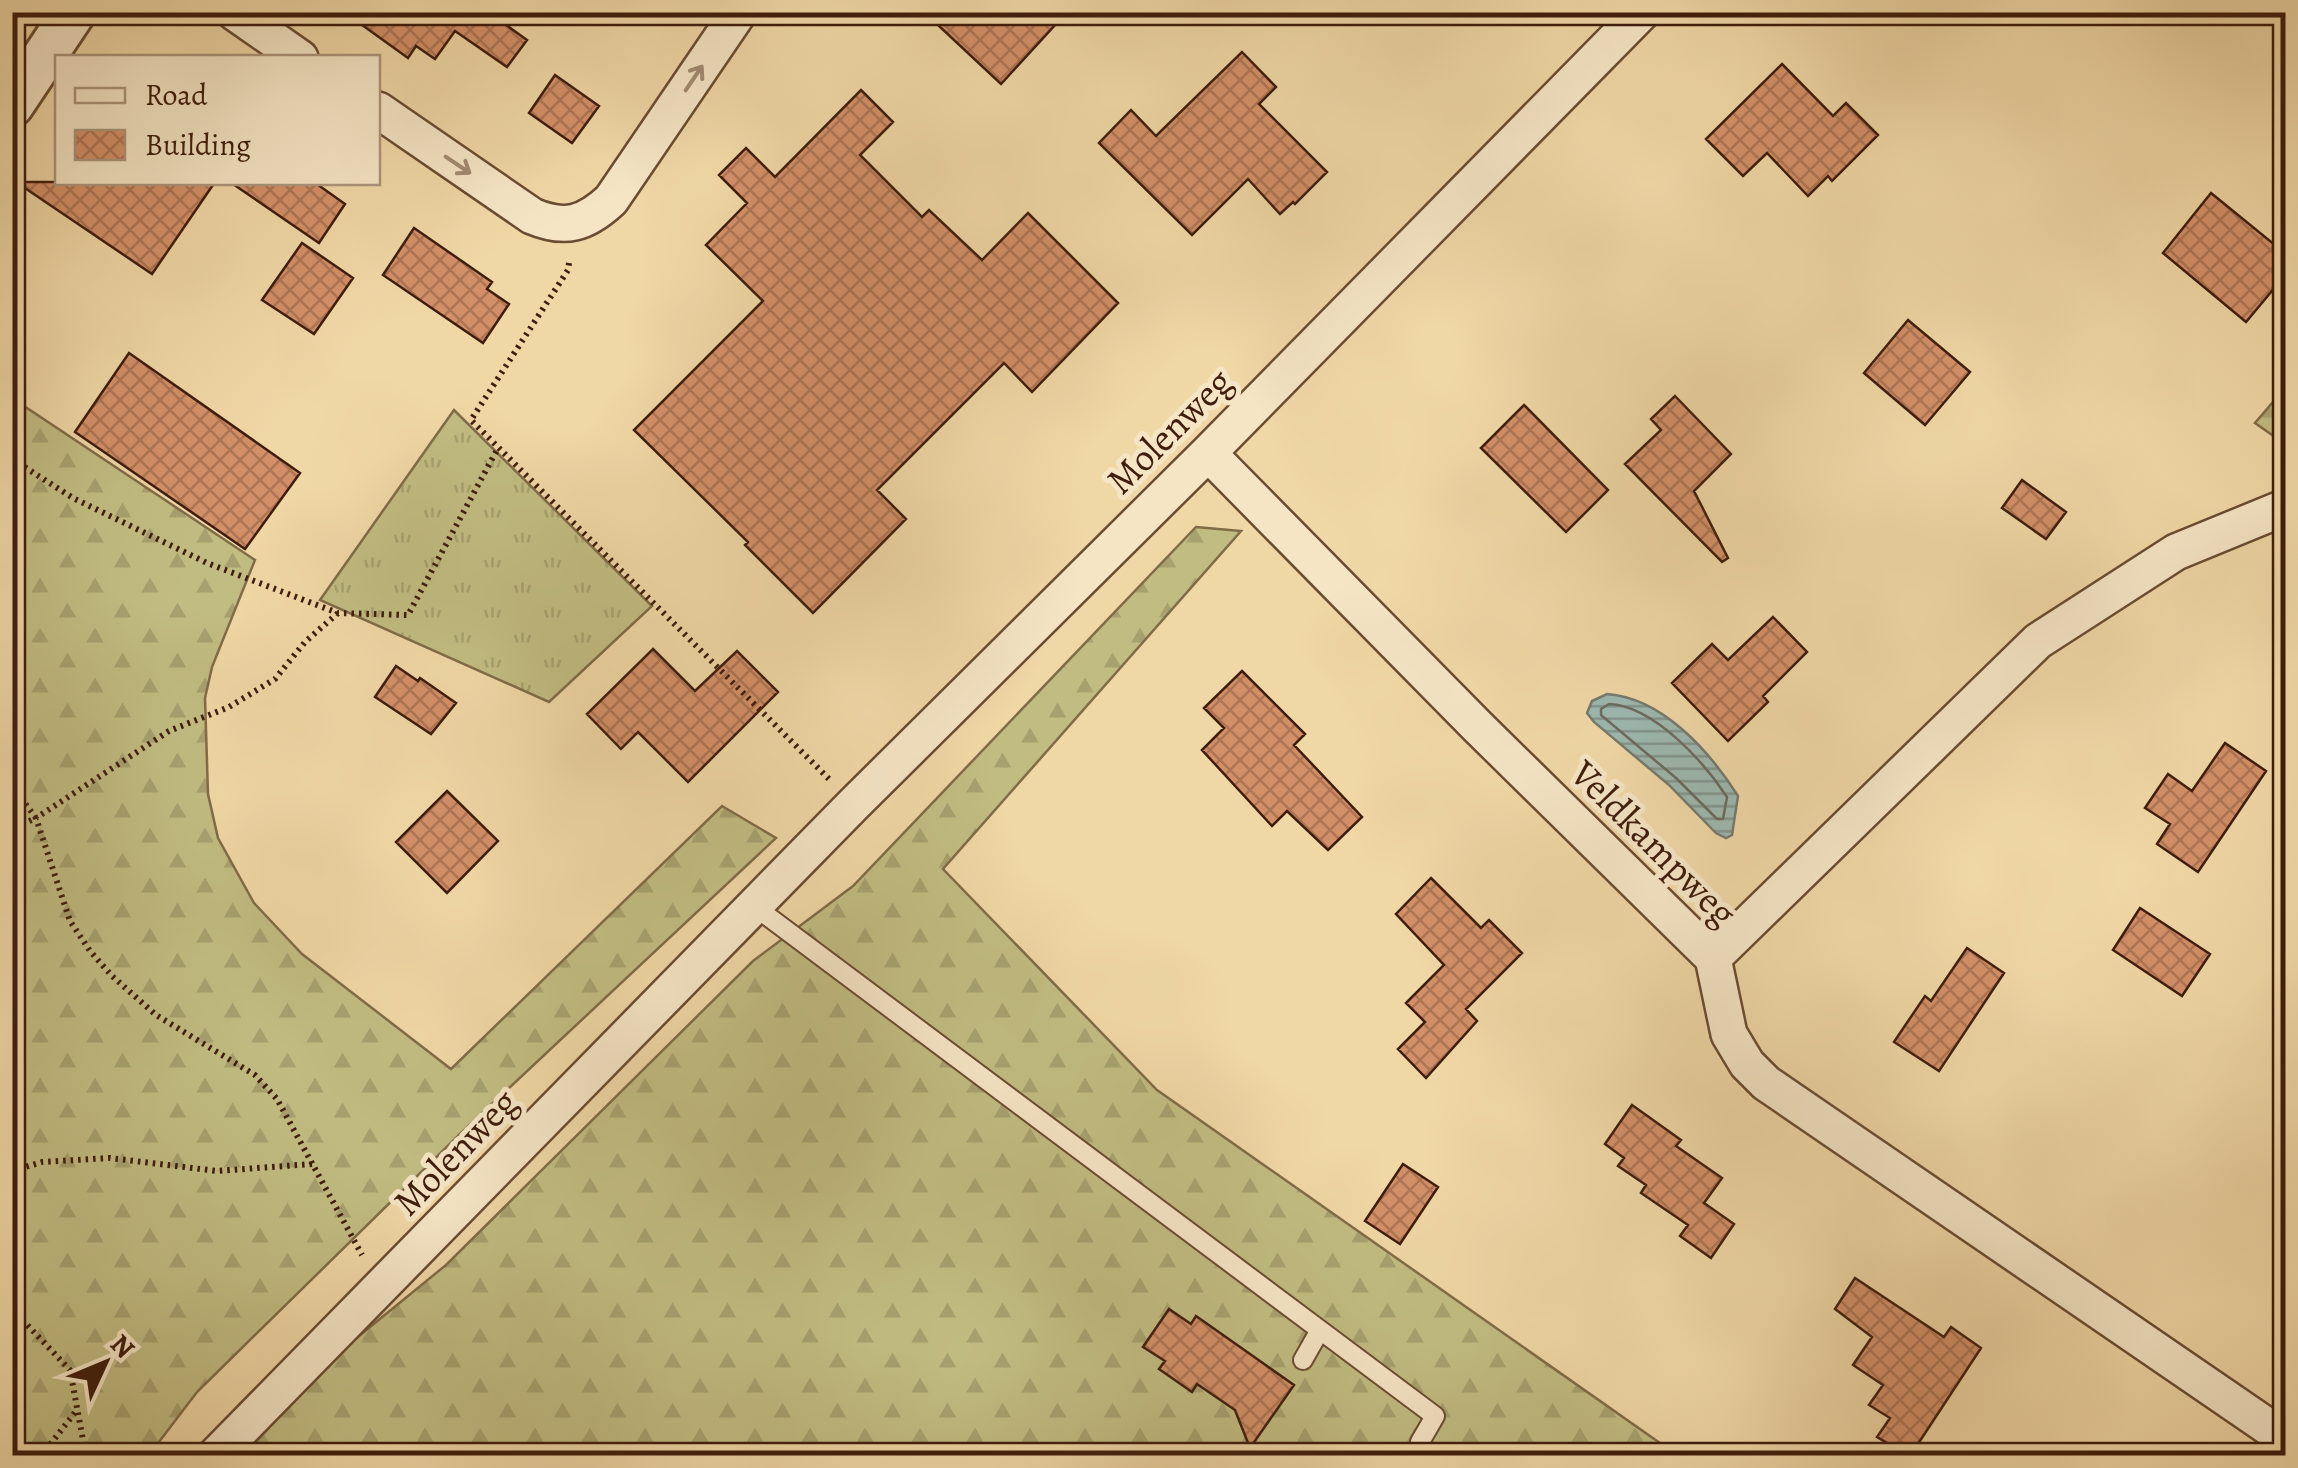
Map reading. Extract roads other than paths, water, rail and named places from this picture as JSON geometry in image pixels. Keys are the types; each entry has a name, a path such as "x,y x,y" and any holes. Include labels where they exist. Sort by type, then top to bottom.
{"street":[{"path":"12,106 74,12"},
{"path":"234,12 296,55"},
{"path":"380,111 532,216 551,224 574,224 593,216 611,200 739,12"},
{"name":"Molenweg","path":"215,1456 854,804 1208,453 1642,12"},
{"name":"Veldkampweg","path":"1208,453 1713,958 1729,1034 1747,1064 1766,1083 2286,1440"},
{"path":"1713,958 2038,642 2176,552 2286,507"}],"lane":[{"path":"754,906 1435,1416 1420,1442"},
{"path":"1303,1360 1320,1330"}],"water":[{"path":"1607,694 1647,705 1699,745 1738,796 1732,835 1726,838 1716,833 1669,785 1594,722 1587,713 1592,701"}]}
